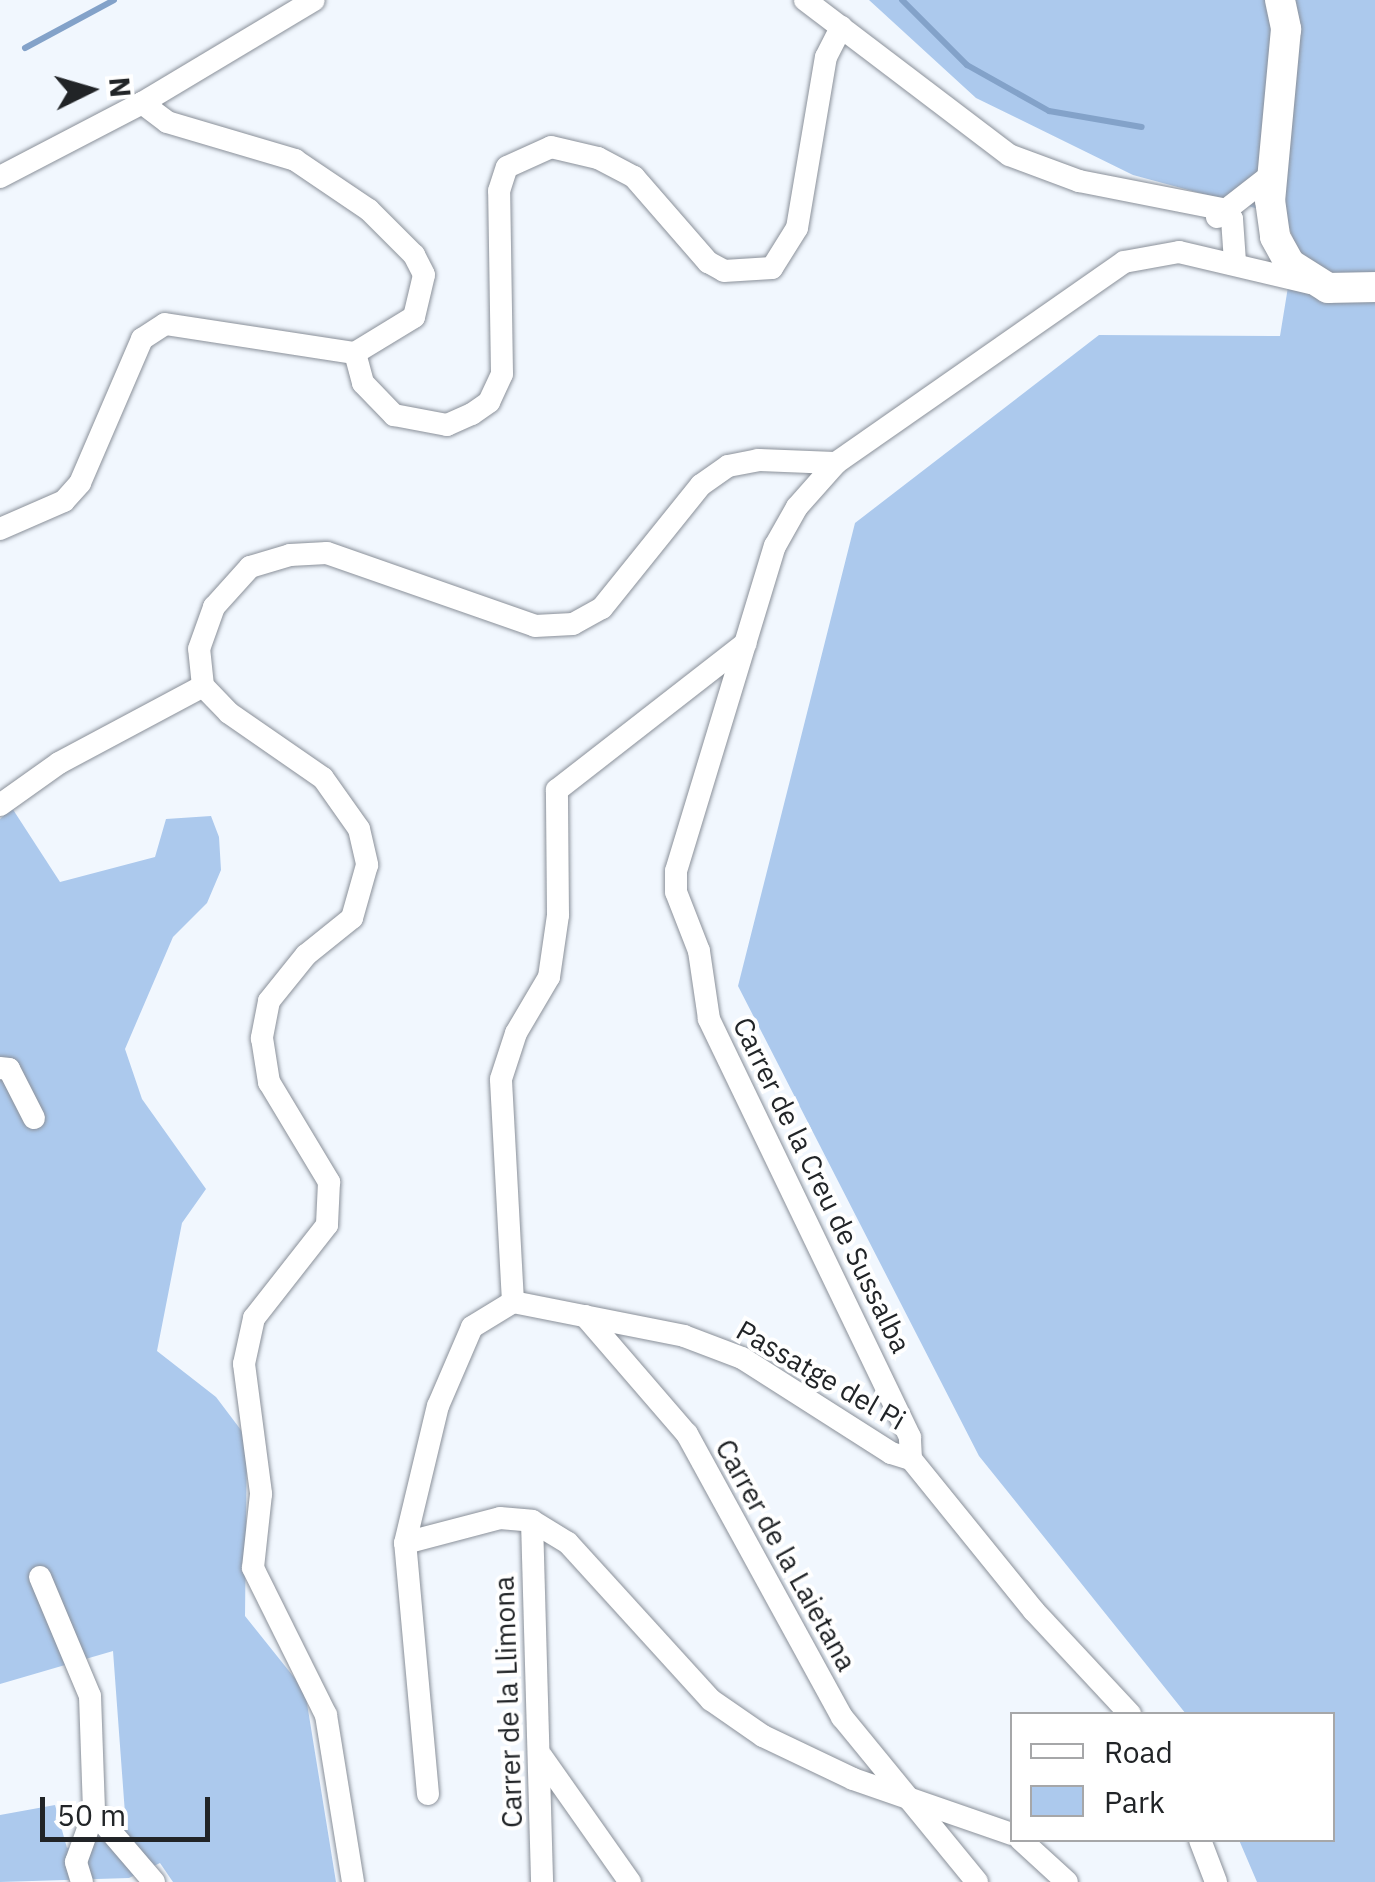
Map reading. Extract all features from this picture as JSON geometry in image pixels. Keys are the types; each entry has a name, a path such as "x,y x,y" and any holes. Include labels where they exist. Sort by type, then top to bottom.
{"street":[{"path":"0,176 142,104 314,0"},
{"path":"805,0 1009,155 1044,172 1218,217 1258,218 1273,232 1290,264 1328,288 1375,287"},
{"path":"1218,217 1238,263 1268,255 1273,232 1272,174 1285,49 1280,0"},
{"path":"355,353 363,383 394,414 447,425 488,402 502,374 499,191 507,167 550,147 586,154 634,177 708,262 724,271 772,268 797,228 826,57 841,27"},
{"path":"0,529 64,501 80,483 142,338 165,324 355,353 414,317 424,275 414,255 368,210 295,160 167,122 142,104"},
{"path":"1218,217 1272,174"},
{"name":"Carrer de la Creu de Sussalba","path":"1128,1712 1034,1612 910,1459 910,1437 709,1019 699,951 676,892 680,851 785,526 836,462 1115,266 1160,252 1238,263 1328,288"},
{"path":"354,1882 326,1715 254,1568 261,1494 244,1364 254,1318 327,1225 328,1182 269,1082 262,1038 270,1001 306,956 352,918 367,865 359,829 323,778 229,713 203,686 199,649 214,606 250,567 290,554 327,553 535,626 573,624 602,608 701,485 728,466 758,460 836,462"},
{"path":"514,1302 501,1080 516,1034 549,977 558,916 557,790 746,642"},
{"path":"0,805 59,763 203,686"},
{"path":"0,1068 9,1069 34,1118"},
{"path":"428,1794 404,1543 438,1406 472,1328 514,1302 586,1316"},
{"name":"Passatge del Pi","path":"586,1316 684,1336 742,1358 891,1454 910,1459"},
{"name":"Carrer de la Laietana","path":"586,1316 686,1434 842,1717 910,1794 977,1882"},
{"path":"404,1543 500,1518 532,1521 568,1543 711,1700 763,1736 853,1779 910,1794 1010,1833"},
{"name":"Carrer de la Llimona","path":"532,1521 542,1756 542,1882"},
{"path":"40,1577 90,1696 94,1812 76,1862 82,1882"},
{"path":"542,1756 630,1882"},
{"path":"94,1812 154,1882"},
{"path":"1023,1842 1067,1882"},
{"path":"1201,1842 1216,1882"}],"green space":[{"path":"869,0 1375,0 1375,1882 1257,1882 1240,1842 1335,1842 1335,1712 1184,1712 979,1456 738,986 855,523 1099,335 1280,336 1295,244 1285,216 1133,175 976,98"},
{"path":"12,808 60,882 155,857 166,819 211,816 219,837 221,870 207,903 173,937 125,1049 142,1099 206,1189 182,1223 157,1351 216,1397 247,1438 245,1616 305,1691 336,1882 173,1882 160,1863 129,1878 0,1882 0,1815 55,1805 67,1848 126,1827 113,1651 0,1684 0,819"}],"waterway":[{"path":"25,48 114,0"},
{"path":"902,0 967,65 1049,111 1142,127"}]}
